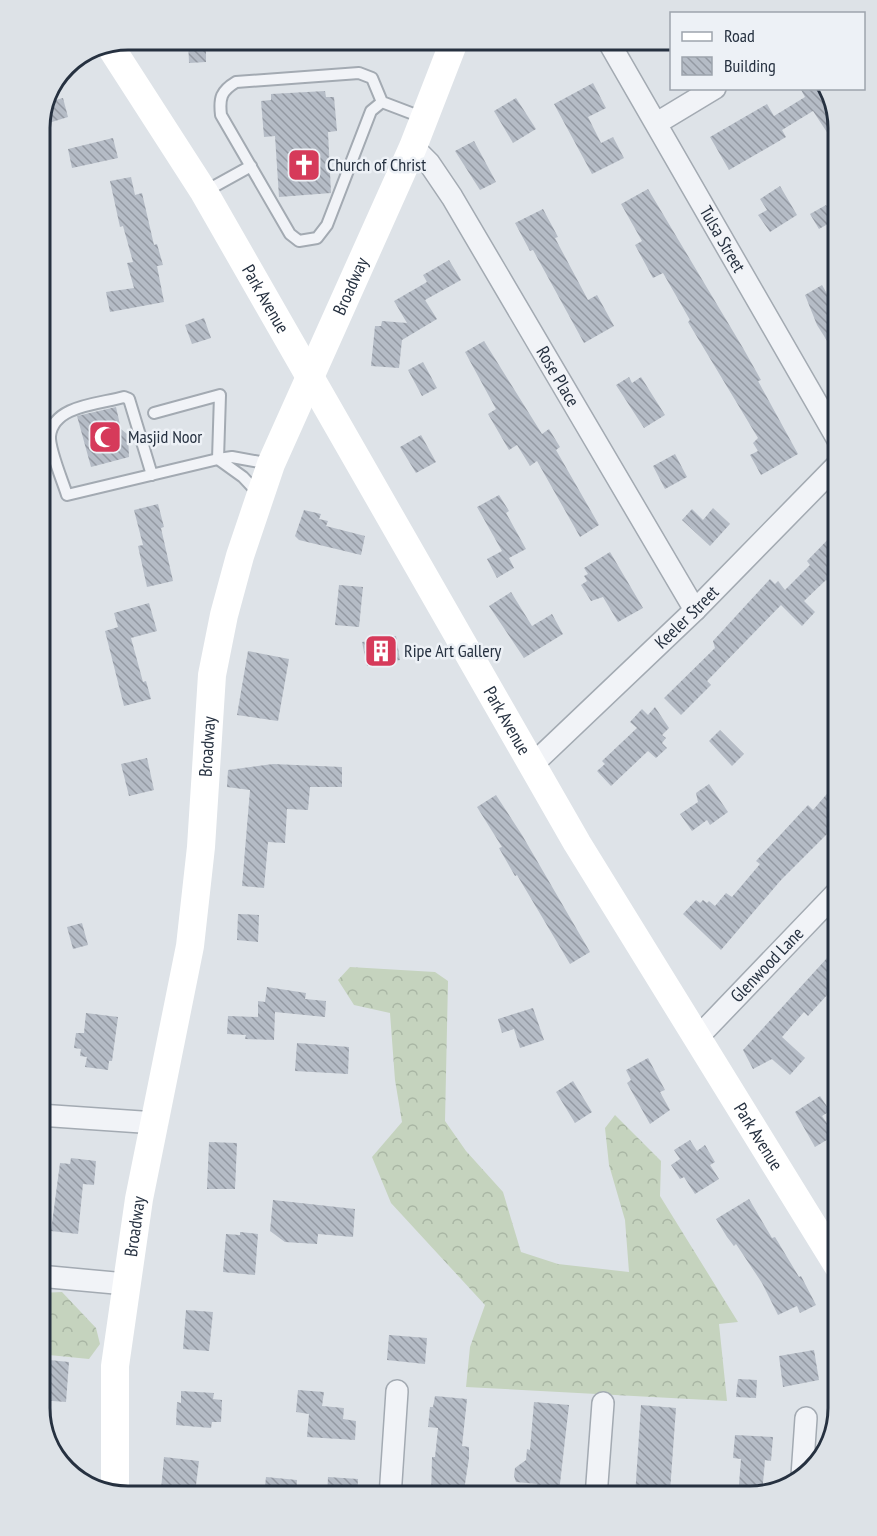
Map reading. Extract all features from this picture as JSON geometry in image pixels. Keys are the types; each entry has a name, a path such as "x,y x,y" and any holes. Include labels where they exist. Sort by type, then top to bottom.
{"main road":[{"name":"Broadway","path":"115,1485 115,1366 139,1200 183,985 196,901 212,675 224,615 271,464 413,147 451,50"},
{"name":"Park Avenue","path":"113,51 204,192 532,765 828,1250"}],"street":[{"name":"Tulsa Street","path":"614,50 828,422"},
{"path":"657,123 713,90"},
{"name":"Rose Place","path":"413,147 429,163 452,196 695,610"},
{"name":"Keeler Street","path":"532,765 695,610 828,474"},
{"name":"Glenwood Lane","path":"698,1037 828,901"},
{"path":"50,1116 156,1123"},
{"path":"50,1277 126,1284"},
{"path":"391,1486 398,1391"},
{"path":"597,1486 603,1403"},
{"path":"803,1465 806,1418"}],"lane":[{"path":"382,102 370,111 327,225 317,237 310,241 299,241 290,234 221,115 219,100 224,89 236,82 359,73 372,78 382,102 424,118"},
{"path":"204,192 251,166"},
{"path":"154,413 220,395 218,459"},
{"path":"152,475 129,399 124,397 65,413 55,421 50,437 67,495 152,475 218,459 232,457 271,464"},
{"path":"218,459 243,477 260,495"}],"green space":[{"path":"350,967 435,972 448,981 445,1121 466,1151 503,1192 521,1252 558,1264 629,1272 625,1220 609,1165 605,1128 615,1115 661,1161 660,1196 738,1322 719,1324 727,1401 466,1387 470,1347 485,1305 391,1203 372,1157 402,1122 395,1080 390,1013 354,1005 338,980"},
{"path":"62,1292 96,1328 100,1344 89,1359 50,1355 50,1293"}],"building":[{"path":"188,50 206,50 206,62 189,63"},
{"path":"593,83 606,108 588,117 601,143 613,137 624,158 592,174 554,104"},
{"path":"801,90 817,90 825,107 828,134 813,111 782,130 786,137 729,170 710,137 767,104 774,116 805,97"},
{"name":"Church of Christ","path":"325,91 326,97 334,97 337,131 328,132 331,193 279,197 275,136 264,137 261,101 271,100 271,94"},
{"path":"63,98 68,117 50,123 51,112 54,100"},
{"path":"516,98 536,129 513,143 494,111"},
{"path":"113,138 118,158 72,168 68,149"},
{"path":"474,141 496,182 480,190 455,151"},
{"path":"131,177 135,195 142,193 154,245 157,244 163,265 157,266 164,302 110,312 106,292 134,288 127,263 133,262 123,226 120,227 110,181"},
{"path":"780,186 797,215 770,232 758,215 767,210 760,199"},
{"path":"648,189 743,348 761,380 758,381 798,454 761,475 750,455 758,451 753,443 758,438 688,322 690,320 663,273 653,278 635,245 642,241 621,204"},
{"path":"826,205 828,224 819,229 810,214"},
{"path":"543,209 558,237 555,238 588,300 597,295 614,326 584,343 533,250 530,251 515,223"},
{"path":"449,260 461,280 425,300 437,319 402,340 399,368 371,366 375,326 381,326 382,321 407,323 394,301 427,282 423,275"},
{"path":"822,285 828,296 828,342 817,325 805,295"},
{"path":"204,318 211,338 192,344 185,325"},
{"path":"484,341 542,434 549,429 560,447 556,450 599,525 580,537 537,461 530,466 517,445 509,450 488,414 496,409 465,352"},
{"path":"423,362 437,388 422,396 408,370"},
{"path":"629,377 632,383 641,377 665,415 644,428 616,385"},
{"name":"Masjid Noor","path":"116,407 121,429 128,435 129,457 91,467 77,416"},
{"path":"421,435 436,462 416,473 400,447"},
{"path":"675,454 687,477 665,489 653,466"},
{"path":"499,495 526,549 509,558 514,568 497,578 487,559 502,551 477,507"},
{"path":"158,504 173,581 147,587 138,546 143,545 134,510"},
{"path":"713,508 730,524 710,546 682,520 692,509 703,520"},
{"path":"304,510 321,514 319,519 328,521 326,526 365,536 361,555 299,540 295,536"},
{"path":"828,539 828,581 826,580 804,601 815,612 802,626 781,605 707,681 711,685 681,715 664,698 715,648 713,641 770,579 775,584 778,581 785,590 810,565 807,561"},
{"path":"610,552 643,608 618,622 603,597 591,601 581,585 587,581 584,576 588,574 584,568"},
{"path":"339,585 363,587 359,627 335,625"},
{"path":"511,592 532,626 552,614 563,634 524,658 489,606"},
{"path":"149,603 157,631 131,638 143,682 146,681 151,699 124,706 105,631 118,627 114,613"},
{"name":"Ripe Art Gallery","path":"396,636 400,660 367,666 362,642"},
{"path":"248,651 289,659 278,721 237,715"},
{"path":"655,707 669,728 662,735 666,738 662,743 667,748 656,758 648,751 611,786 597,771 605,764 602,761 637,728 630,722 642,709 648,715"},
{"path":"720,730 744,754 732,766 709,741"},
{"path":"147,758 154,790 129,796 121,764"},
{"path":"273,764 342,767 342,787 310,787 308,810 287,809 285,843 268,842 264,888 242,886 250,790 227,787 228,770"},
{"path":"709,784 728,812 710,825 707,820 692,831 680,814 698,802 696,793"},
{"path":"828,793 828,833 781,880 721,950 683,914 696,900 700,903 703,900 707,903 709,901 715,906 726,893 732,897 760,864 756,861 808,805 813,810"},
{"path":"496,795 590,952 570,964 517,875 515,876 499,848 502,847 477,807"},
{"path":"238,914 259,915 258,942 237,940"},
{"path":"82,923 88,945 73,949 67,927"},
{"path":"828,957 828,994 808,1016 804,1012 782,1037 805,1058 790,1075 772,1059 753,1069 743,1050"},
{"path":"267,987 306,993 305,999 326,1001 325,1017 275,1012 274,1040 245,1039 246,1035 227,1034 228,1016 258,1017 258,1001 265,1002"},
{"path":"533,1008 544,1040 520,1048 514,1029 502,1033 498,1019"},
{"path":"86,1013 118,1017 112,1061 109,1061 108,1070 85,1067 87,1057 80,1056 81,1049 74,1048 76,1033 84,1033"},
{"path":"297,1043 349,1047 348,1074 295,1071"},
{"path":"648,1058 665,1090 660,1092 670,1110 650,1124 627,1083 631,1080 626,1070"},
{"path":"573,1081 592,1112 575,1123 556,1092"},
{"path":"820,1096 828,1108 828,1112 822,1116 828,1125 828,1139 815,1147 795,1112"},
{"path":"690,1140 697,1151 705,1145 715,1162 710,1165 719,1179 695,1194 684,1177 680,1179 671,1165 680,1159 674,1150"},
{"path":"209,1142 237,1143 235,1189 207,1189"},
{"path":"71,1158 96,1161 94,1185 83,1184 78,1234 51,1231 60,1163 70,1164"},
{"path":"749,1199 772,1238 775,1237 799,1277 801,1276 816,1305 800,1313 797,1306 778,1315 762,1283 736,1244 734,1246 727,1237 716,1219"},
{"path":"273,1200 355,1209 353,1237 318,1234 317,1244 285,1242 270,1231"},
{"path":"240,1232 258,1234 255,1275 223,1272 226,1234 240,1235"},
{"path":"186,1310 213,1312 209,1351 183,1349"},
{"path":"389,1335 427,1338 425,1364 387,1360"},
{"path":"814,1350 819,1380 783,1387 779,1356"},
{"path":"50,1360 69,1362 66,1402 50,1401"},
{"path":"738,1379 757,1380 756,1398 736,1397"},
{"path":"298,1390 324,1392 322,1406 344,1408 343,1419 356,1421 355,1440 307,1437 309,1414 296,1412"},
{"path":"181,1391 214,1393 213,1399 222,1400 221,1422 212,1422 211,1428 176,1425 177,1402 181,1403"},
{"path":"435,1396 467,1399 462,1446 469,1447 465,1486 431,1486 432,1457 435,1457 438,1428 428,1427 430,1407 433,1407"},
{"path":"534,1402 569,1405 560,1486 537,1486 537,1484 516,1482 515,1468 526,1460 527,1449 530,1450"},
{"path":"641,1405 676,1408 670,1486 636,1486"},
{"path":"735,1435 773,1437 771,1461 765,1460 763,1485 739,1486 741,1459 733,1458"},
{"path":"164,1457 199,1461 196,1486 161,1486"},
{"path":"266,1477 297,1480 297,1486 265,1486"},
{"path":"328,1477 358,1479 358,1486 328,1486"}],"place":[{"name":"Church of Christ","path":"304,165"},
{"name":"Masjid Noor","path":"105,437"},
{"name":"Ripe Art Gallery","path":"381,651"}]}
